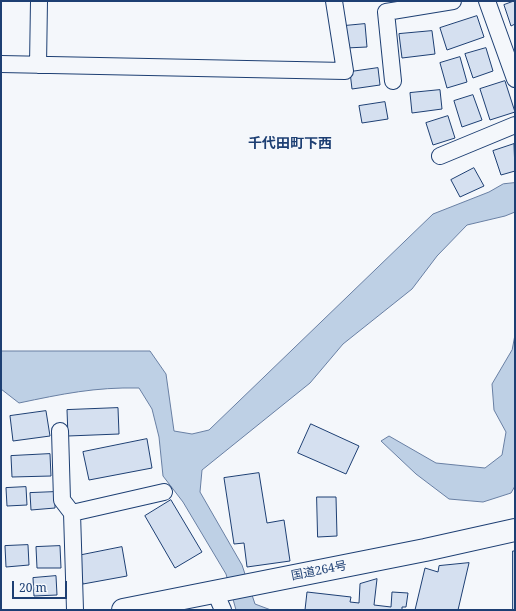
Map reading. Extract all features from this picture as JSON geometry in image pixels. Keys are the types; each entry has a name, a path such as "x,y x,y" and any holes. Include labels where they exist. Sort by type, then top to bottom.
{"highway":[{"name":"国道264号","path":"123,610 221,598 254,584 425,550 515,530"}],"street":[{"path":"38,65 39,1"},
{"path":"1,64 344,71 334,1"},
{"path":"487,1 515,79"},
{"path":"393,81 386,12 443,2"},
{"path":"440,156 515,125"},
{"path":"60,431 62,500 72,513 75,610"},
{"path":"72,513 164,492"}],"water":[{"path":"515,183 515,212 505,216 467,225 437,256 412,289 343,344 310,383 202,470 200,492 242,565 255,604 271,610 236,610 226,574 183,502 163,476 159,437 152,409 139,388 93,390 19,403 1,389 1,351 150,351 166,374 174,431 192,434 209,430 433,214 489,192 503,184"},
{"path":"515,335 515,486 511,493 483,502 449,499 416,474 381,441 389,436 436,463 485,468 502,455 506,432 494,410 492,384 512,350"}],"building":[{"path":"515,1 515,24 511,26 504,5"},
{"path":"477,16 484,37 447,50 440,28"},
{"path":"365,24 367,47 346,48 344,26"},
{"path":"432,31 435,54 402,58 399,34"},
{"path":"486,48 493,71 473,78 465,54"},
{"path":"460,57 467,82 447,88 440,63"},
{"path":"378,68 380,85 352,89 350,72"},
{"path":"505,81 515,112 490,120 480,89"},
{"path":"440,90 442,109 412,113 410,93"},
{"path":"473,95 482,120 462,127 454,101"},
{"path":"385,102 388,119 362,123 359,106"},
{"path":"448,116 455,138 433,145 426,123"},
{"path":"514,144 515,171 501,175 493,151"},
{"path":"474,168 484,186 460,197 451,180"},
{"path":"118,408 119,434 68,436 67,410"},
{"path":"46,411 50,436 13,441 10,416"},
{"path":"311,424 359,446 346,474 298,453"},
{"path":"147,439 152,468 89,480 83,452"},
{"path":"50,454 51,476 12,477 11,456"},
{"path":"259,473 267,523 284,520 290,561 247,567 244,543 234,544 224,478"},
{"path":"26,487 27,505 7,506 6,488"},
{"path":"55,492 55,508 31,510 30,493"},
{"path":"317,497 336,497 337,536 318,537"},
{"path":"171,500 202,552 175,568 145,516"},
{"path":"28,545 29,565 6,567 5,546"},
{"path":"60,546 61,568 37,568 36,547"},
{"path":"122,547 127,576 83,584 77,556"},
{"path":"513,551 515,551 515,610 513,610"},
{"path":"469,563 458,610 415,610 425,568 438,572 439,566"},
{"path":"56,576 57,595 34,596 33,578"},
{"path":"377,579 374,605 391,607 392,592 408,593 406,607 402,607 402,610 305,610 307,592 351,597 350,602 359,603 360,584"}],"district":[{"name":"千代田町下西","path":"290,144"}]}
